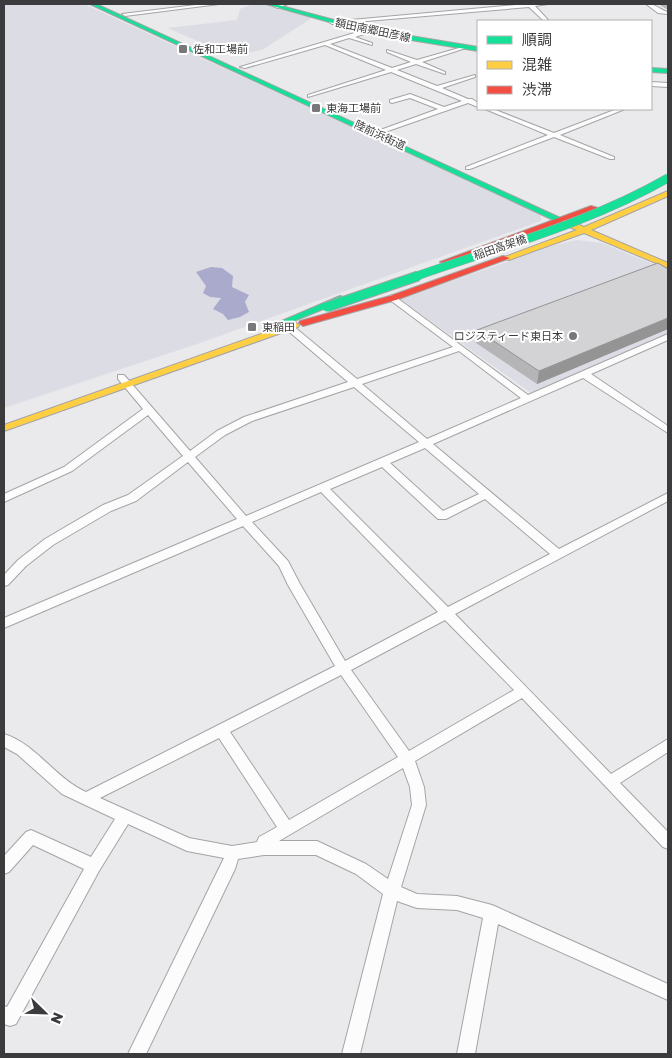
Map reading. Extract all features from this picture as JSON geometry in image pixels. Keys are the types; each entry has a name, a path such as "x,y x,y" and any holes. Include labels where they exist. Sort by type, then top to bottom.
{"main road":[{"name":"陸前浜街道","path":"92,4 563,221 590,228 668,257"},
{"name":"陸前浜街道","path":"103,4 575,216 590,228 668,266"},
{"name":"額田南郷田彦線","path":"277,5 368,31 477,50"},
{"path":"285,325 352,294 563,221 646,185 668,173"},
{"name":"稲田高架橋","path":"330,309 590,216 649,189 668,178"},
{"name":"稲田高架橋","path":"330,309 597,219 668,185"},
{"path":"285,325 393,298 590,228 668,194"},
{"path":"4,418 124,381 330,309"},
{"path":"4,428 124,381"}],"street":[{"path":"125,14 216,4"},
{"path":"332,22 546,4"},
{"path":"649,4 660,12 668,14"},
{"path":"530,5 546,20"},
{"path":"437,9 442,14"},
{"path":"243,67 368,31"},
{"path":"350,36 370,44"},
{"path":"324,43 477,105"},
{"path":"310,96 464,47"},
{"path":"389,50 442,73"},
{"path":"652,84 666,85 661,71"},
{"path":"437,88 473,76"},
{"path":"392,101 410,96 444,109"},
{"path":"385,130 477,97"},
{"path":"491,110 612,158"},
{"path":"468,168 619,110"},
{"path":"393,298 528,400"},
{"path":"285,325 427,442 558,555"},
{"path":"4,623 528,400 583,373 668,337"},
{"path":"4,582 22,563 50,542 107,508 132,498 221,433 248,419 460,348"},
{"path":"583,373 668,430"},
{"path":"124,381 284,564 294,585 343,668 407,759 417,787 419,805 392,890 350,1054"},
{"path":"4,498 68,469 148,410"},
{"path":"383,462 442,516 487,494"},
{"path":"323,488 523,691 668,842"},
{"path":"85,799 343,668 668,497"},
{"path":"264,848 264,842 523,691"},
{"path":"221,730 287,829"},
{"path":"4,740 22,750 66,790 187,844 232,853 264,848 317,848 361,869 392,890 417,901 456,904 492,913 668,992"},
{"path":"610,782 668,746"},
{"path":"4,1014 10,1018 94,866 124,817"},
{"path":"4,867 32,837 94,866"},
{"path":"138,1054 230,864 232,853"},
{"path":"466,1054 492,913"}],"shaded area":[{"path":"4,4 84,4 541,214 541,221 197,344 4,408"},
{"path":"253,4 265,4 312,18 262,50 241,54 226,53 167,28 237,20 240,9"},
{"name":"ロジスティード東日本","path":"576,240 602,243 668,270 668,334 531,393 400,299 552,246"}],"water":[{"path":"211,267 222,268 233,276 232,287 249,295 245,302 249,312 228,320 223,314 213,309 221,298 210,297 203,293 206,286 196,272"}],"building":[{"name":"ロジスティード東日本","path":"658,263 668,269 668,318 539,371 477,330"}],"traffic: fast":[{"path":"92,4 565,222"},
{"path":"269,4 368,31 477,49"},
{"path":"652,70 668,71"},
{"path":"327,307 590,216 649,189 668,178"},
{"path":"281,323 340,299"}],"traffic: slow":[{"path":"506,258 585,230 668,193"},
{"path":"565,222 668,266"},
{"path":"4,428 295,325"}],"traffic: jam":[{"path":"444,262 594,208"},
{"path":"303,323 393,298 506,258"}],"place":[{"name":"佐和工場前","path":"183,49"},
{"name":"東海工場前","path":"316,108"},
{"name":"東稲田","path":"252,327"},
{"name":"ロジスティード東日本","path":"573,336"}]}
